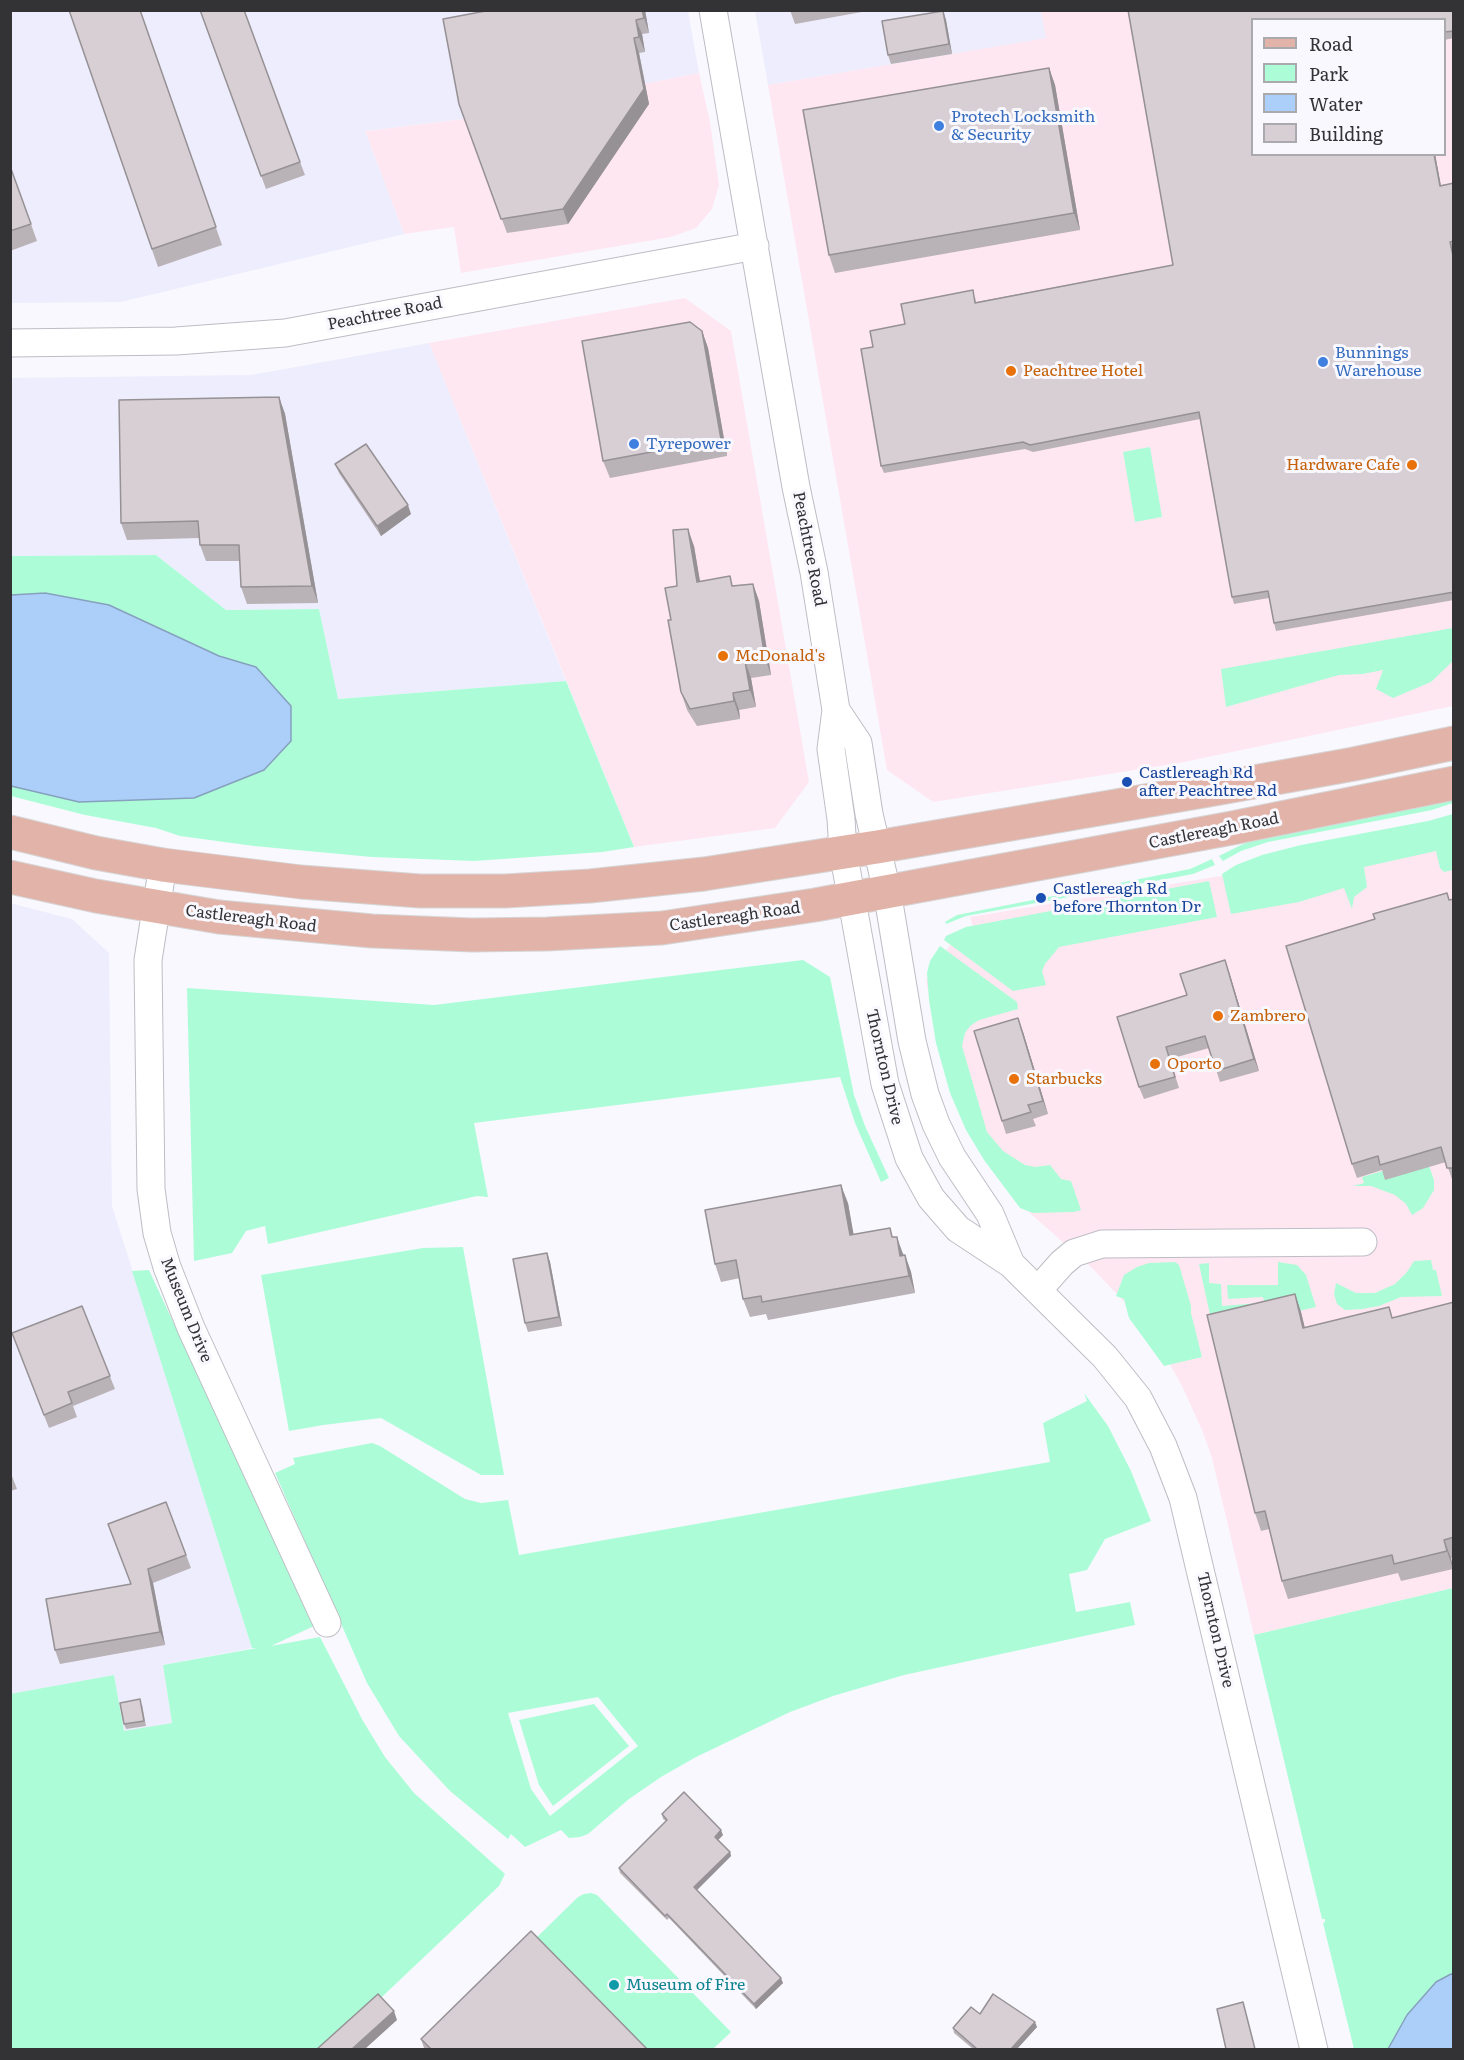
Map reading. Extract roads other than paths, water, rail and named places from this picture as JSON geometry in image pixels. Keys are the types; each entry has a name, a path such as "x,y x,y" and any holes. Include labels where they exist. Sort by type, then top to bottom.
{"main road":[{"path":"10,832 96,853 234,876 420,891 505,891 649,881 877,847 1299,774 1454,743"},
{"name":"Castlereagh Road","path":"10,877 96,896 156,906 270,923 372,931 472,935 662,928 851,898 1221,830 1454,783"}],"street":[{"name":"Peachtree Road","path":"713,10 796,487 814,572 836,710 831,749 851,898"},
{"name":"Peachtree Road","path":"10,343 176,341 285,333 755,246"},
{"name":"Peachtree Road","path":"836,710 858,743 869,814 887,891"},
{"name":"Museum Drive","path":"163,865 148,960 151,1189 157,1233 167,1268 191,1328 327,1623"},
{"name":"Thornton Drive","path":"887,891 912,1041 925,1094 952,1157 990,1214 1011,1264"},
{"name":"Thornton Drive","path":"851,898 885,1084 909,1158 931,1198 958,1229 1011,1264 1124,1379 1150,1419 1173,1470 1183,1498 1314,2049"},
{"path":"1038,1290 1074,1253 1102,1244 1363,1242"}],"water":[{"path":"45,593 109,605 219,656 256,667 291,706 291,741 264,770 194,798 79,802 11,786 11,595"},
{"path":"1451,1974 1454,1975 1453,2049 1388,2049 1407,2015 1436,1982"}],"place":[{"name":"Protech Locksmith & Security","path":"939,126"},
{"name":"Bunnings Warehouse","path":"1323,362"},
{"name":"Peachtree Hotel","path":"1011,371"},
{"name":"Tyrepower","path":"634,444"},
{"name":"Hardware Cafe","path":"1412,465"},
{"name":"McDonald's","path":"723,656"},
{"name":"Castlereagh Rd after Peachtree Rd","path":"1127,782"},
{"name":"Castlereagh Rd before Thornton Dr","path":"1041,898"},
{"name":"Zambrero","path":"1218,1016"},
{"name":"Oporto","path":"1155,1064"},
{"name":"Starbucks","path":"1014,1079"},
{"name":"Museum of Fire","path":"614,1985"}]}
